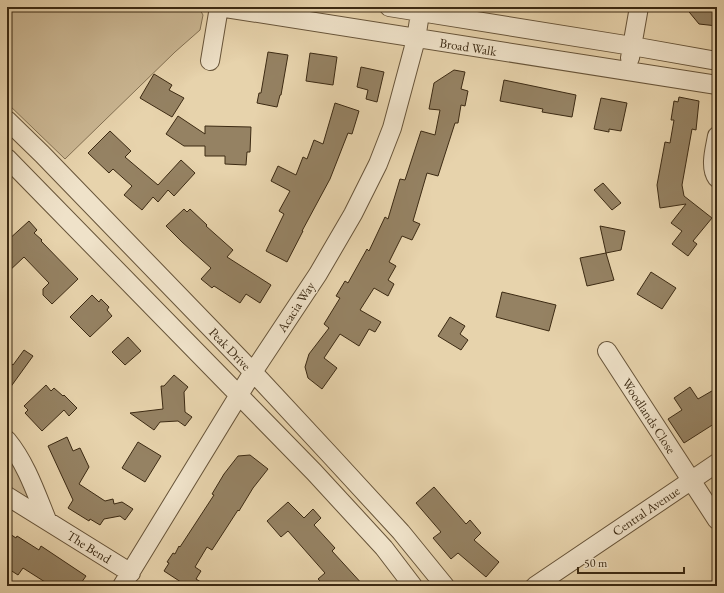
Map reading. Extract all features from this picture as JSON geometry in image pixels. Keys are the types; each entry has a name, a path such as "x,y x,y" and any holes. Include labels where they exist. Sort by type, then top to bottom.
{"street":[{"name":"Broad Walk","path":"219,7 717,85"},
{"path":"210,61 219,7"},
{"name":"Broad Walk","path":"389,7 420,10 717,61"},
{"path":"628,71 639,7"},
{"name":"Acacia Way","path":"126,580 253,372 322,268 353,214 378,164 392,128 416,39 420,10"},
{"name":"Peak Drive","path":"7,120 47,159 253,372 401,532 445,586"},
{"path":"717,136 713,166 714,174 717,178"},
{"name":"Peak Drive","path":"7,158 314,472 384,548 414,586"},
{"name":"Woodlands Close","path":"607,351 717,520"},
{"path":"7,440 22,462 47,520"},
{"name":"Central Avenue","path":"535,586 717,463"},
{"name":"The Bend","path":"7,496 47,520 126,580"}],"shaded area":[{"path":"7,7 192,7 199,8 203,15 200,30 175,52 65,159 7,103"},
{"path":"7,447 29,497 28,499 7,491"}],"building":[{"path":"685,7 717,7 717,26 699,24"},
{"path":"268,52 288,55 281,95 277,107 257,103 259,93 261,93"},
{"path":"310,53 337,57 333,85 306,81"},
{"path":"361,67 384,72 377,102 366,99 368,90 357,87"},
{"path":"454,70 465,72 461,89 468,91 465,106 461,105 458,123 455,123 438,176 427,173 413,221 420,224 412,240 402,236 389,262 396,266 388,280 394,284 388,296 374,288 360,310 381,322 375,332 369,329 359,346 340,334 324,358 337,368 322,389 308,378 305,367 309,354 329,328 324,324 340,298 336,296 345,281 348,283 367,249 369,251 385,217 388,219 400,179 405,180 421,131 435,135 440,110 429,109 434,83"},
{"path":"154,74 172,85 169,90 184,98 172,117 140,98"},
{"path":"504,80 576,95 572,117 542,112 543,109 500,101"},
{"path":"679,97 699,101 696,130 692,129 682,185 684,196 712,218 693,241 697,244 688,256 672,244 682,231 671,223 686,204 660,208 657,185 665,142 670,143 674,120 671,120 674,101 678,102"},
{"path":"601,98 627,103 621,131 609,129 609,132 594,129"},
{"path":"335,103 359,111 352,134 348,133 330,179 287,262 266,251 284,214 279,211 290,191 271,181 278,166 296,175 303,157 307,159 314,140 323,144"},
{"path":"178,116 205,134 205,126 251,127 250,152 247,152 246,165 225,164 225,156 205,156 205,146 184,146 166,134"},
{"path":"110,131 131,151 125,157 158,185 181,160 195,173 174,196 168,190 158,202 153,197 142,210 124,195 132,186 113,169 109,173 88,153"},
{"path":"603,183 621,203 612,210 594,190"},
{"path":"184,209 187,212 190,209 207,225 206,226 233,250 227,257 271,285 260,303 246,294 240,303 214,286 212,288 201,279 211,268 166,226"},
{"path":"29,221 37,230 34,233 78,279 52,304 43,295 43,289 49,283 24,257 7,273 7,241"},
{"path":"600,226 625,231 621,250 606,253"},
{"path":"606,253 614,280 587,286 580,258"},
{"path":"651,272 676,288 662,309 637,294"},
{"path":"502,292 556,305 549,331 496,317"},
{"path":"92,295 99,302 101,299 109,307 107,310 112,316 90,337 70,317"},
{"path":"450,317 465,326 460,334 468,340 461,350 438,336"},
{"path":"128,337 141,351 125,365 112,352"},
{"path":"24,350 33,356 7,392 7,360 13,365"},
{"path":"174,375 188,387 184,392 185,412 192,417 185,426 178,421 160,422 154,430 130,413 163,409 161,386 164,386"},
{"path":"46,385 51,391 54,388 63,396 64,395 77,408 69,416 64,410 42,431 25,413 28,410 24,406"},
{"path":"690,387 698,399 717,388 717,422 684,443 668,419 682,410 674,398"},
{"path":"67,437 73,451 80,448 89,467 79,484 105,501 113,499 114,504 122,502 133,509 125,520 120,516 104,519 100,525 90,519 89,521 68,508 73,500 48,446"},
{"path":"138,442 161,456 145,482 122,468"},
{"path":"250,455 268,469 253,488 212,550 207,547 195,567 201,571 196,579 207,586 187,586 164,571 169,563 167,562 173,553 175,554 179,546 180,547 214,495 212,494 224,474 238,456"},
{"path":"434,487 466,524 470,520 481,533 474,540 499,562 486,577 458,553 451,559 433,538 441,532 416,503"},
{"path":"288,502 304,518 313,509 321,518 314,525 335,548 332,551 364,586 325,586 318,579 325,573 288,531 281,537 267,521"},
{"path":"7,532 16,538 17,536 39,550 41,546 86,576 79,586 42,586 45,582 23,568 18,575 7,568"}]}
